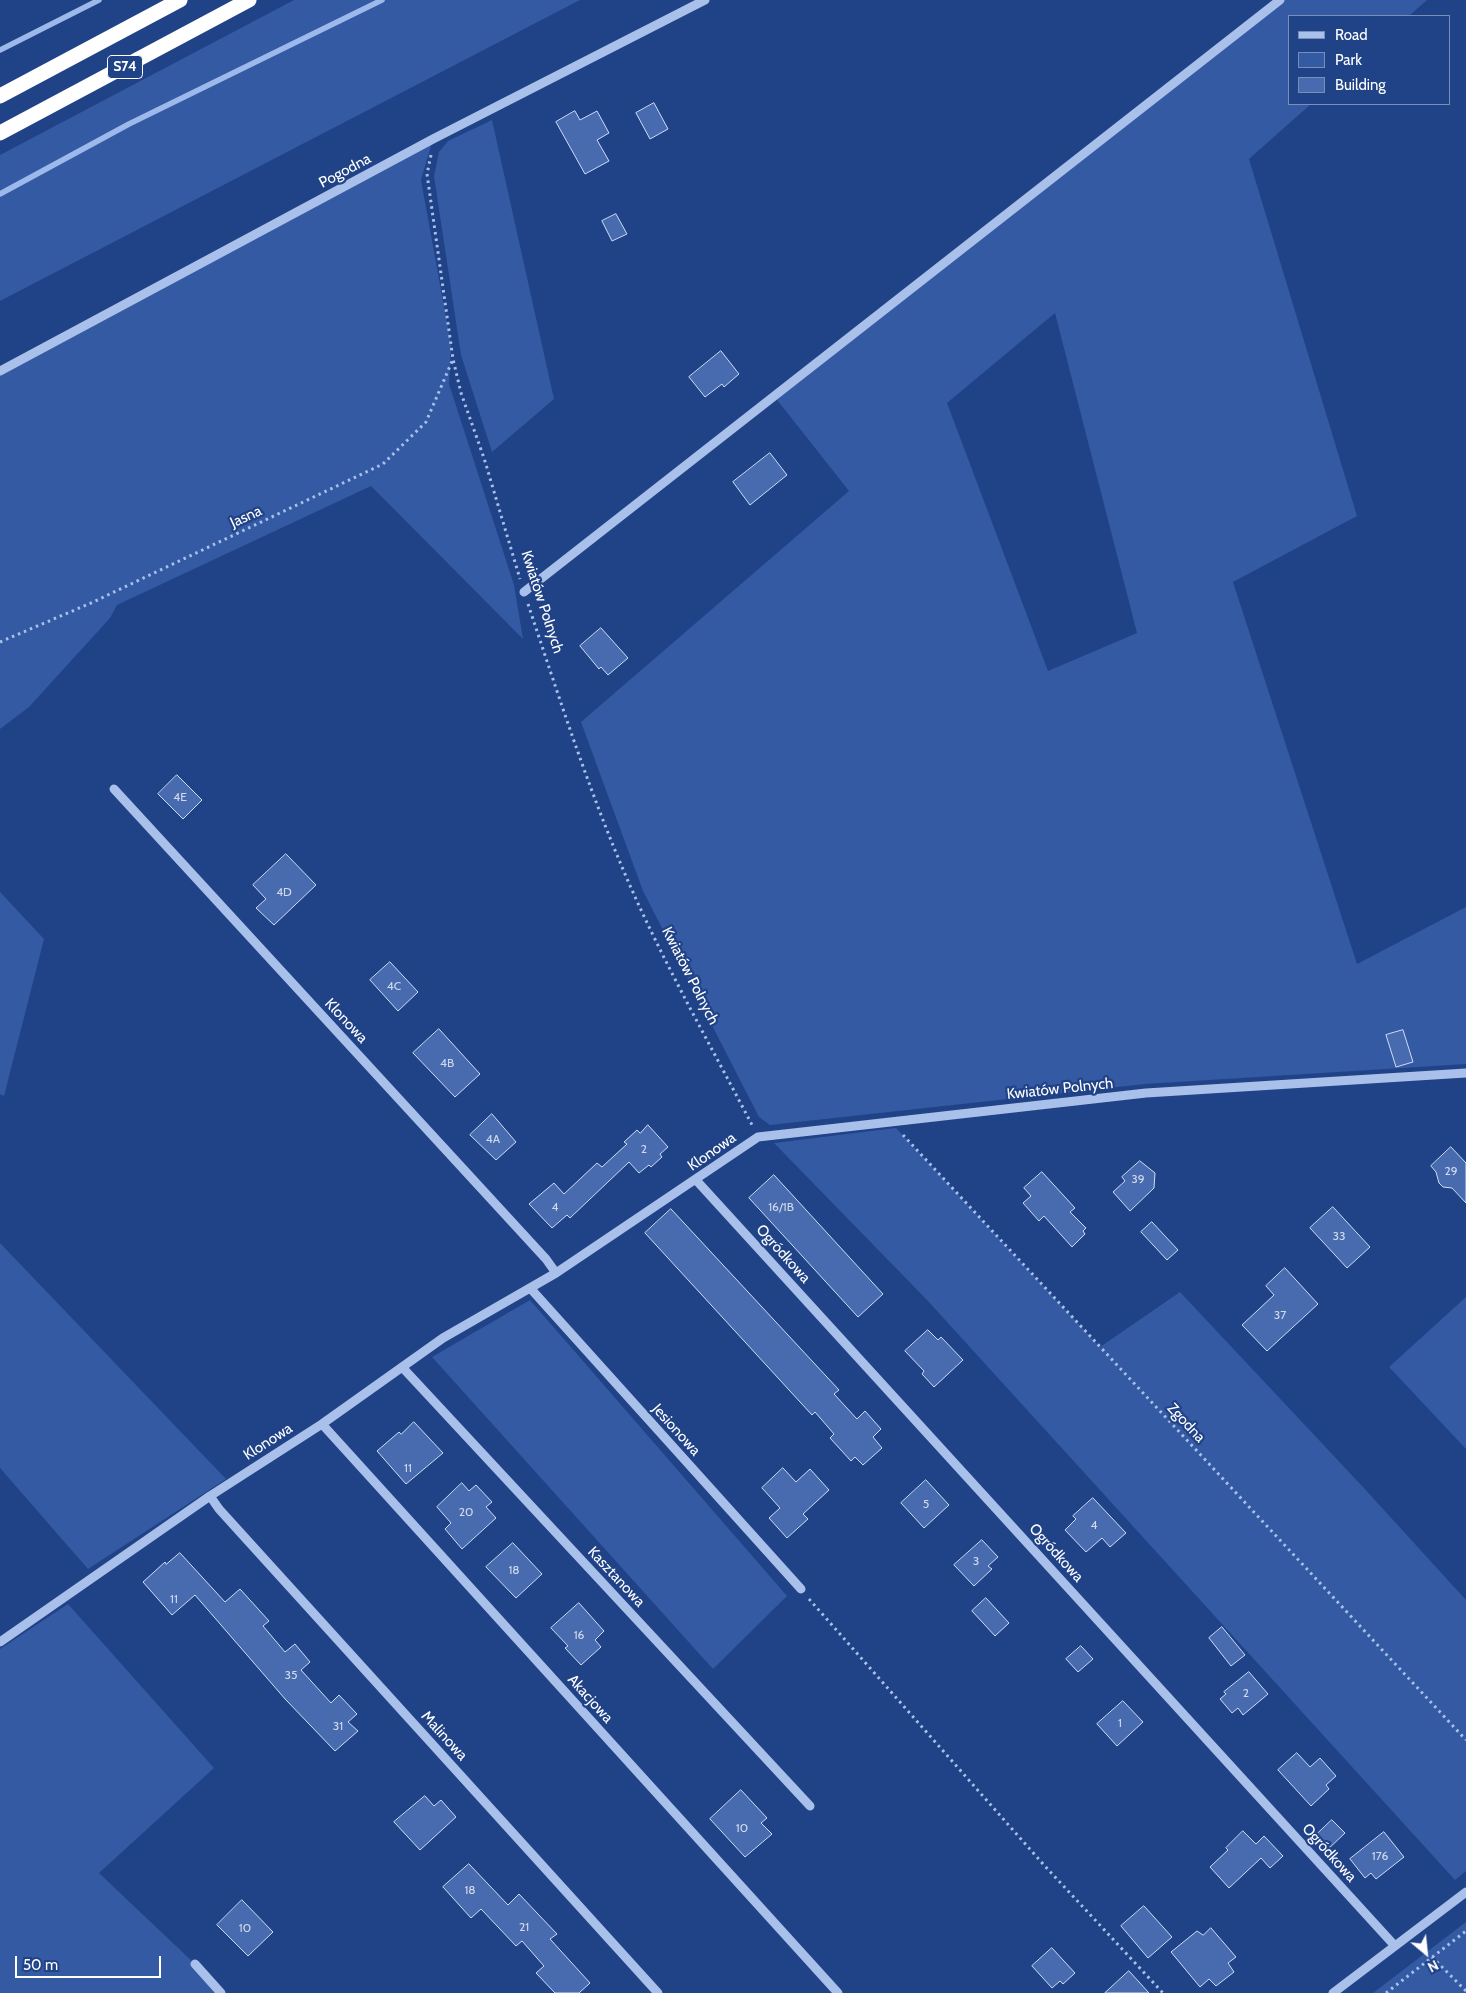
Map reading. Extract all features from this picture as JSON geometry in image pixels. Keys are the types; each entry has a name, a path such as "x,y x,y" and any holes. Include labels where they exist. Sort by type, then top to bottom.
{"highway":[{"name":"S74","path":"0,96 180,0"},
{"name":"S74","path":"0,133 249,0"}],"street":[{"name":"Pogodna","path":"0,371 433,139 705,0"},
{"path":"524,592 1280,0"},
{"name":"Klonowa","path":"114,789 532,1244 556,1273"},
{"name":"Kwiatów Polnych","path":"758,1137 1146,1093 1466,1073"},
{"name":"Klonowa","path":"0,1642 210,1496 322,1424 443,1338 531,1289 758,1137"},
{"name":"Ogródkowa","path":"696,1180 1395,1946"},
{"name":"Jesionowa","path":"531,1289 801,1589"},
{"name":"Kasztanowa","path":"402,1367 810,1806"},
{"name":"Akacjowa","path":"322,1424 838,1993"},
{"name":"Malinowa","path":"210,1496 219,1509 658,1993"},
{"path":"1333,1993 1466,1892"},
{"path":"195,1964 222,1993"}],"path":[{"name":"Kwiatów Polnych","path":"433,139 427,174 453,358 461,393 484,458 498,511 524,592 582,767 636,898 667,964 758,1137"},
{"name":"Jasna","path":"0,642 91,603 383,464 426,422 453,358"},
{"name":"Zgodna","path":"890,1122 1466,1740"},
{"path":"801,1589 1043,1864 1163,1993"},
{"path":"1386,1993 1466,1931"},
{"path":"1432,1957 1466,1991"}],"green space":[{"path":"294,0 580,0 0,301 0,155"},
{"path":"1280,0 1427,0 1410,15 1288,15 1288,105 1310,105 1249,159 1357,516 1233,582 1357,964 1466,907 1466,1064 1145,1084 770,1125 759,1117 643,891 581,722 849,491 774,396","holes":["1055,313 1137,633 1048,671 947,403"]},
{"path":"492,120 554,399 492,452 461,355 434,176 439,152 448,141"},
{"path":"433,139 421,180 451,345 449,384 514,585 523,639 371,486 117,605 110,618 29,707 0,729 0,371"},
{"path":"0,892 44,939 4,1096 0,1094"},
{"path":"896,1128 1100,1347 1180,1292 1466,1600 1466,1871 1455,1880 927,1300 774,1143"},
{"path":"0,1243 226,1479 88,1569 0,1468"},
{"path":"1466,1297 1466,1449 1389,1367"},
{"path":"530,1300 787,1596 713,1669 432,1357"},
{"path":"68,1604 214,1768 99,1873 195,1964 221,1993 0,1993 0,1649"},
{"path":"1466,1922 1466,1993 1373,1993"}],"building":[{"path":"654,103 668,129 650,139 636,113"},
{"path":"575,111 580,120 597,111 609,133 597,140 609,161 585,174 556,122"},
{"path":"616,214 627,234 612,241 602,221"},
{"path":"721,351 739,374 724,387 722,384 705,397 689,377"},
{"path":"770,453 787,475 750,505 733,482"},
{"path":"601,628 628,658 608,675 601,667 599,669 580,646"},
{"path":"177,775 202,800 183,819 158,794"},
{"path":"286,854 316,885 274,925 256,908 266,899 253,885"},
{"path":"390,962 418,992 398,1011 370,980"},
{"path":"439,1029 480,1074 455,1097 413,1053"},
{"path":"1403,1030 1413,1062 1396,1067 1386,1035"},
{"path":"492,1114 516,1142 496,1160 470,1135"},
{"path":"648,1125 668,1147 660,1154 662,1157 651,1167 649,1165 639,1173 629,1162 570,1218 567,1215 552,1228 529,1204 554,1183 564,1194 597,1163 602,1167 627,1144 624,1142 637,1130 640,1133"},
{"path":"1451,1147 1466,1163 1466,1203 1452,1188 1443,1187 1439,1183 1436,1172 1431,1166"},
{"path":"1140,1161 1155,1173 1154,1188 1130,1211 1113,1192 1125,1181 1122,1177"},
{"path":"1042,1172 1075,1208 1070,1212 1086,1228 1083,1231 1085,1234 1072,1247 1044,1216 1039,1221 1023,1203 1031,1196 1024,1188"},
{"path":"774,1175 883,1294 858,1317 749,1198"},
{"path":"1333,1207 1370,1247 1347,1268 1310,1228"},
{"path":"671,1209 839,1390 834,1394 857,1419 865,1411 881,1429 873,1437 882,1448 863,1465 855,1457 851,1461 830,1438 834,1434 815,1412 812,1415 645,1233"},
{"path":"1152,1222 1178,1250 1167,1260 1141,1232"},
{"path":"1285,1268 1318,1304 1267,1351 1242,1325 1274,1295 1266,1286"},
{"path":"928,1330 938,1340 941,1337 963,1360 934,1387 922,1374 924,1371 905,1351"},
{"path":"414,1422 443,1453 406,1484 377,1451"},
{"path":"783,1468 796,1482 810,1469 829,1490 803,1514 808,1519 787,1538 769,1518 780,1508 762,1488"},
{"path":"926,1480 949,1505 924,1528 901,1503"},
{"path":"462,1483 469,1491 476,1485 492,1502 486,1507 496,1518 462,1549 445,1529 451,1523 437,1507"},
{"path":"1093,1498 1126,1533 1110,1547 1102,1538 1086,1552 1065,1530 1076,1519 1073,1516"},
{"path":"982,1540 998,1557 988,1566 992,1569 974,1586 954,1565"},
{"path":"513,1543 542,1574 516,1598 486,1567"},
{"path":"180,1553 225,1602 240,1589 269,1621 263,1626 285,1652 295,1644 310,1662 301,1670 331,1703 339,1695 357,1714 348,1722 358,1731 335,1751 286,1700 195,1595 172,1615 143,1582 165,1562 166,1564"},
{"path":"986,1598 1009,1623 995,1636 972,1611"},
{"path":"579,1603 604,1631 595,1640 601,1647 581,1665 565,1648 568,1646 551,1628"},
{"path":"1222,1627 1245,1655 1231,1666 1209,1638"},
{"path":"1081,1646 1093,1659 1078,1672 1066,1659"},
{"path":"1249,1672 1268,1694 1243,1715 1238,1708 1232,1713 1220,1699 1226,1694 1224,1692"},
{"path":"1123,1701 1143,1722 1117,1746 1097,1724"},
{"path":"1297,1753 1310,1767 1320,1758 1336,1776 1326,1785 1329,1789 1311,1806 1278,1770"},
{"path":"741,1790 767,1818 761,1823 772,1834 745,1857 710,1819"},
{"path":"425,1796 434,1806 441,1800 456,1817 420,1850 394,1822"},
{"path":"1332,1820 1345,1833 1325,1852 1313,1838"},
{"path":"1243,1831 1256,1844 1264,1836 1283,1856 1270,1868 1261,1858 1229,1888 1210,1867 1228,1850 1226,1848"},
{"path":"1384,1832 1404,1857 1376,1879 1371,1873 1365,1878 1350,1859"},
{"path":"469,1864 508,1905 519,1894 557,1934 550,1939 590,1983 579,1993 555,1993 536,1973 544,1966 522,1941 516,1946 481,1909 471,1918 443,1887"},
{"path":"242,1900 273,1932 248,1956 217,1925"},
{"path":"1144,1906 1172,1937 1148,1958 1121,1926"},
{"path":"1211,1928 1236,1957 1228,1963 1234,1972 1216,1986 1209,1979 1200,1987 1171,1952 1197,1931 1203,1935"},
{"path":"1052,1948 1075,1973 1063,1984 1060,1981 1052,1988 1032,1966"},
{"path":"1129,1971 1149,1993 1105,1993"}],"waterway":[{"path":"0,50 99,0"},
{"path":"0,194 129,124 382,0"}]}
